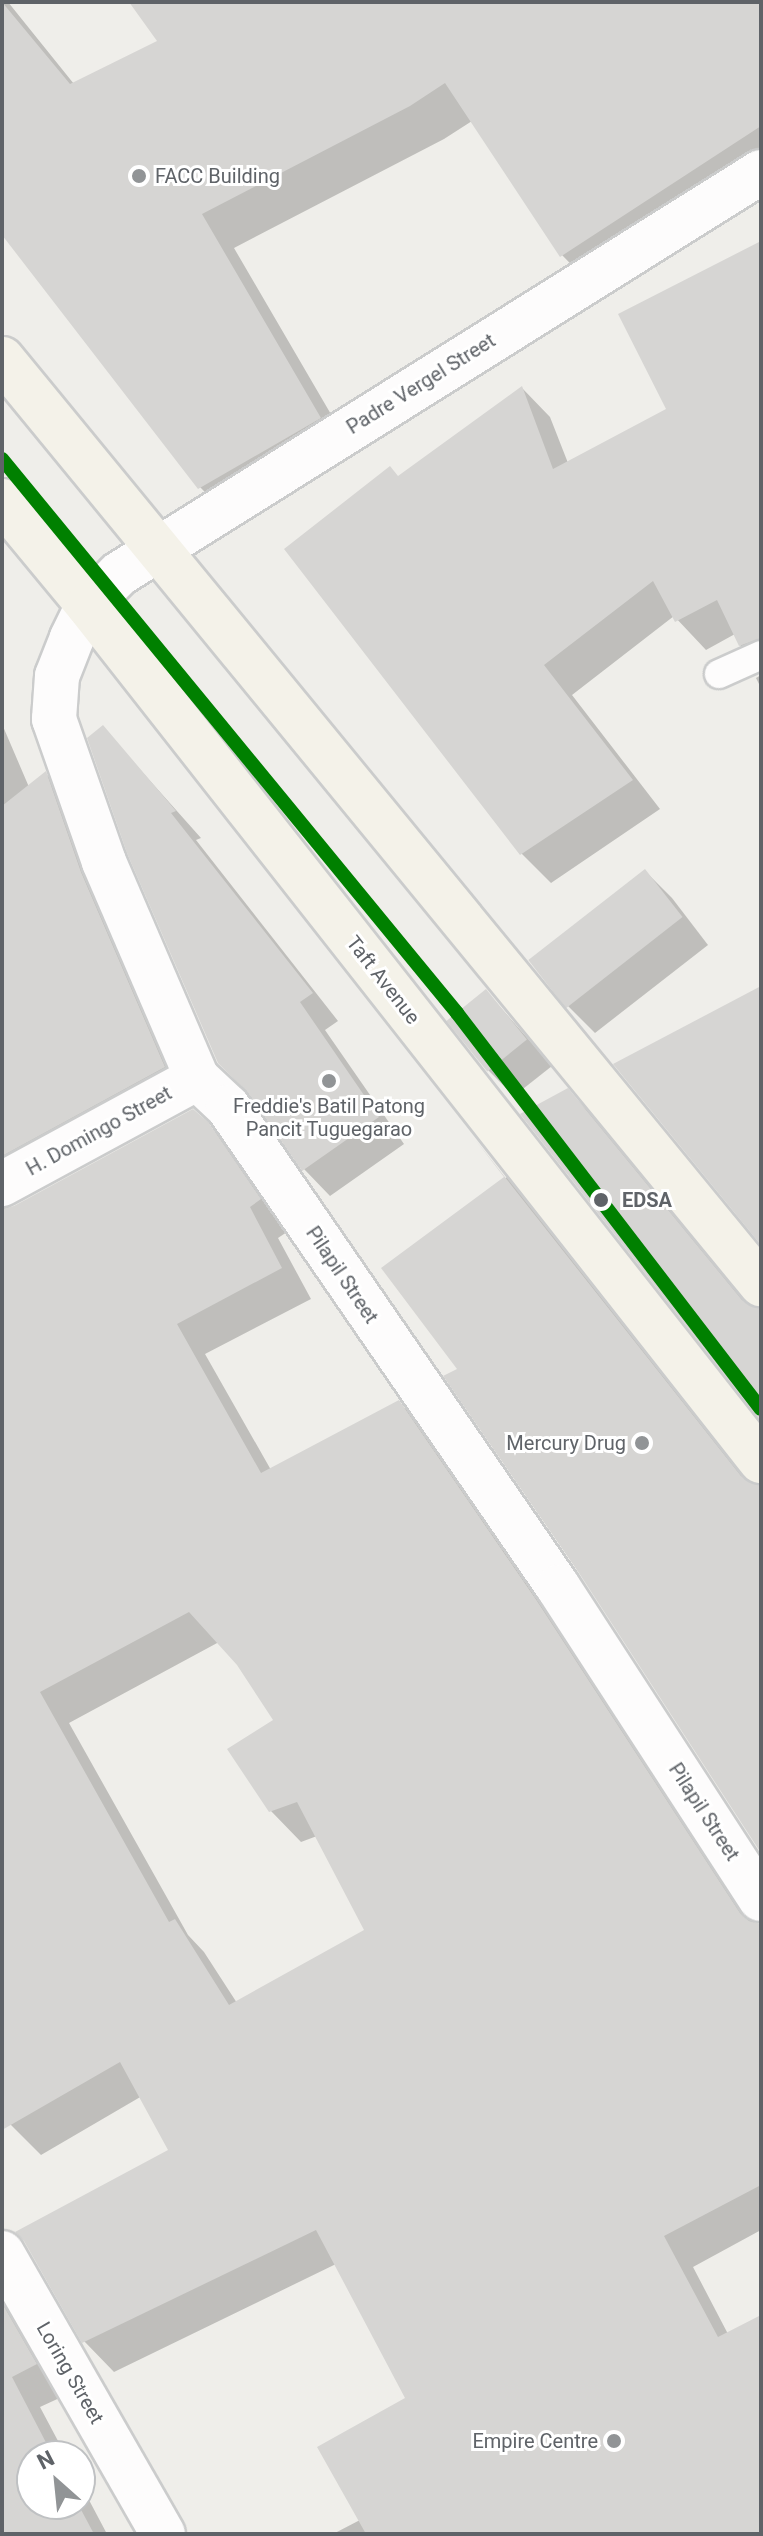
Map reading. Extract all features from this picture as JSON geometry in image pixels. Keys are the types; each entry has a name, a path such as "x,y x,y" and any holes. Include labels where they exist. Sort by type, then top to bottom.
{"main road":[{"path":"2,359 761,1284"},
{"name":"Taft Avenue","path":"2,501 88,605 761,1461"}],"street":[{"name":"Padre Vergel Street","path":"88,605 119,574 761,172"},
{"name":"Pilapil Street","path":"88,605 57,676 54,719 104,862 197,1078 228,1107 558,1587 761,1899"},
{"name":"H. Domingo Street","path":"2,1184 197,1078"},
{"name":"Loring Street","path":"2,2253 163,2534"}],"lane":[{"path":"719,674 761,655"}],"building":[{"path":"2,2 70,84 157,41 129,2 761,2 761,126 560,257 445,83 410,106 202,214 321,418 198,489 2,235"},
{"path":"761,241 761,638 739,646 717,600 675,622 653,581 544,665 633,780 520,855 284,549 390,466 398,476 522,386 553,469 666,409 618,314"},
{"path":"103,725 176,811 171,813 313,993 300,1002 379,1117 302,1171 248,1093 218,1063 127,853 87,738"},
{"path":"46,771 81,872 165,1067 2,1156 2,806"},
{"path":"645,869 683,917 566,1008 528,960"},
{"path":"761,986 761,1245 613,1064"},
{"path":"486,989 527,1040 487,1072 446,1021"},
{"path":"568,1088 742,1300 761,1308 761,1421 520,1114"},
{"path":"193,1109 209,1123 261,1199 250,1207 282,1268 177,1324 261,1473 399,1400 537,1601 740,1913 749,1921 761,1924 761,2185 664,2236 718,2337 761,2315 761,2534 366,2534 317,2447 405,2398 316,2230 82,2343 24,2241 15,2232 168,2150 120,2062 2,2130 2,1209 14,1206","holes":["189,1612 237,1665 273,1720 227,1749 269,1812 297,1802 364,1930 229,2005 175,1919 169,1922 40,1692"]},
{"path":"474,1138 741,1476 761,1485 761,1853 579,1573 443,1376 457,1369 381,1268 504,1177"},
{"path":"2,2303 37,2364 12,2377 45,2440 16,2440 16,2520 87,2520 94,2534 2,2534"}],"transit line":[{"path":"2,459 457,1013 761,1409"}],"place":[{"name":"FACC Building","path":"139,176"},
{"name":"Freddie's Batil Patong Pancit Tuguegarao","path":"329,1081"},
{"name":"EDSA","path":"601,1200"},
{"name":"Mercury Drug","path":"642,1443"},
{"name":"Empire Centre","path":"614,2441"}]}
